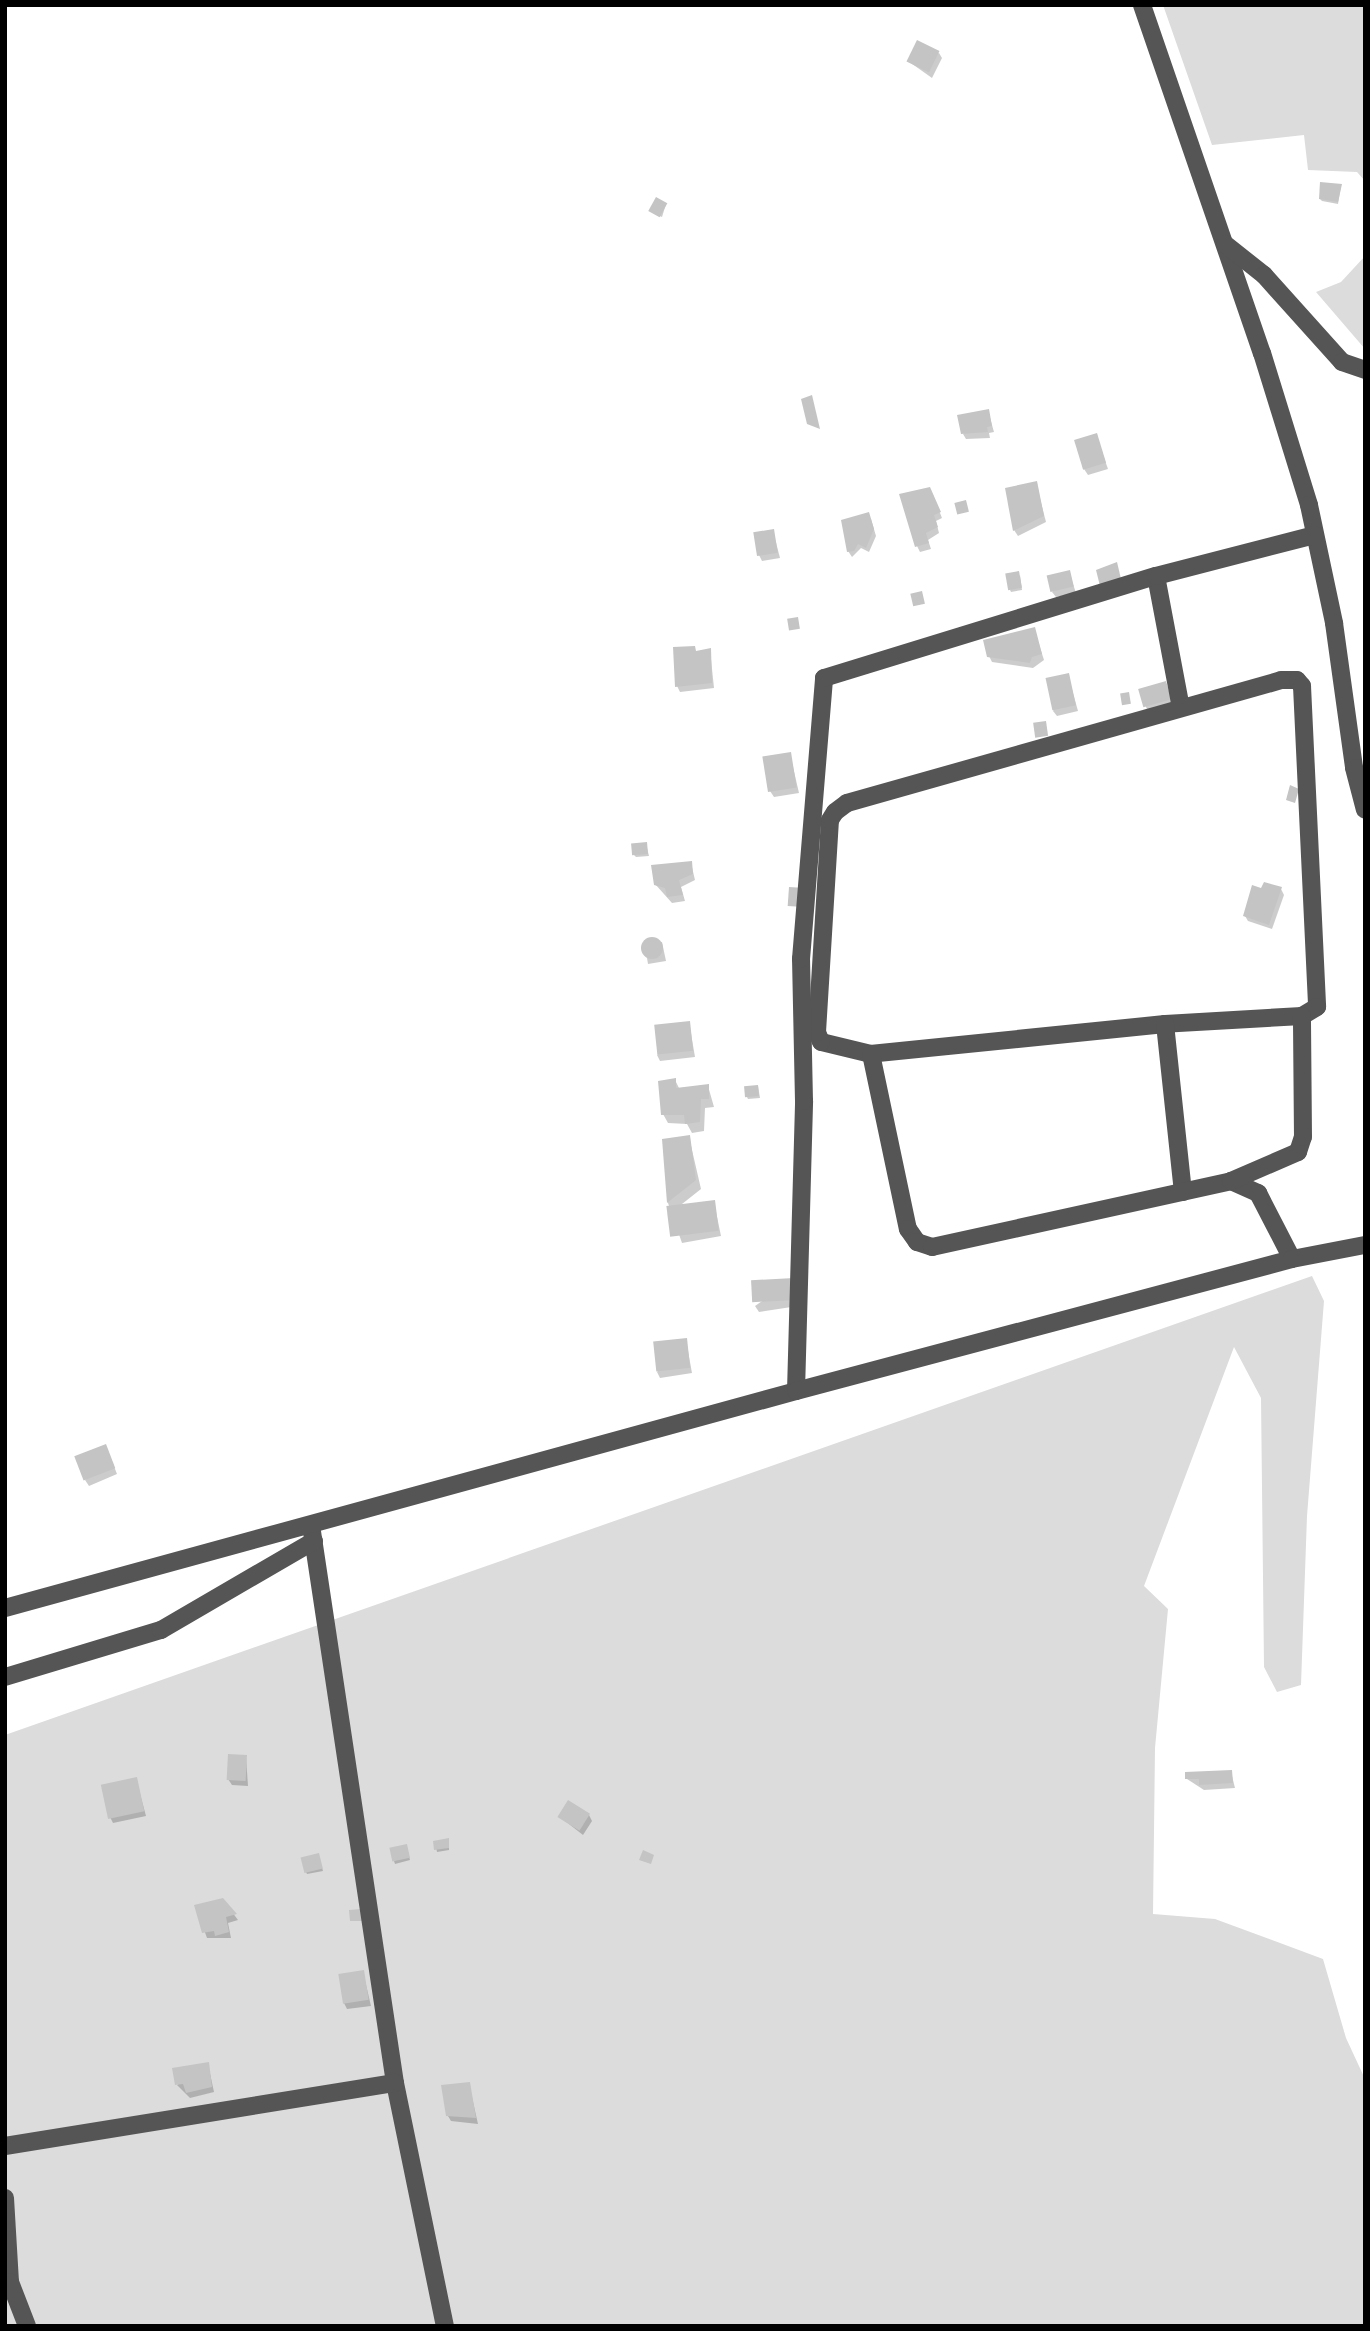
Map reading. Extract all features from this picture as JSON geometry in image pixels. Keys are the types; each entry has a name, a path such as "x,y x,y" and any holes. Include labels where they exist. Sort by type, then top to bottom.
{"street":[{"path":"1142,5 1262,353 1315,535 1334,623 1354,768 1365,810"},
{"path":"1225,244 1264,275 1342,362 1365,370"},
{"path":"796,1391 804,1101 801,960 824,678 1156,576 1315,535"},
{"path":"1156,576 1181,708"},
{"path":"1281,680 1297,680 1302,687 1319,992 1317,1007 1302,1016 1165,1024 871,1054 827,1047 817,1032 830,820 835,811 847,803 1281,680"},
{"path":"871,1054 908,1228 917,1242 932,1247 1231,1181 1298,1152 1303,1137 1302,1016"},
{"path":"1165,1024 1183,1192"},
{"path":"1231,1181 1258,1193 1292,1259"},
{"path":"5,1608 313,1533 796,1391 1292,1259 1365,1245"},
{"path":"5,1678 161,1630 313,1533"},
{"path":"313,1533 395,2083 445,2326"},
{"path":"5,2146 395,2083"},
{"path":"5,2198 10,2282 27,2326"}],"shaded area":[{"path":"1163,5 1365,5 1365,181 1357,172 1308,170 1304,135 1212,145"},
{"path":"1365,256 1365,349 1316,292 1341,282"},
{"path":"1312,1276 1324,1301 1307,1516 1301,1685 1277,1692 1264,1667 1261,1398 1234,1347 1144,1586 1168,1609 1155,1748 1153,1914 1215,1919 1323,1959 1346,2038 1365,2079 1365,2326 5,2326 5,1735"}],"building":[{"path":"917,40 939,51 929,73 906,62"},
{"path":"1320,182 1342,184 1338,202 1319,199"},
{"path":"656,197 667,203 660,217 648,211"},
{"path":"812,395 820,429 807,424 801,399"},
{"path":"989,409 992,426 987,427 988,432 961,434 957,415"},
{"path":"1097,433 1106,463 1083,470 1074,440"},
{"path":"1037,481 1044,516 1013,531 1005,488"},
{"path":"930,487 941,512 934,515 938,527 926,533 929,543 915,547 899,494"},
{"path":"966,500 969,512 957,515 954,503"},
{"path":"869,512 874,529 866,548 858,544 854,551 847,552 841,520"},
{"path":"774,529 778,553 757,556 753,532"},
{"path":"1117,562 1121,579 1100,586 1096,570"},
{"path":"1070,570 1074,587 1050,592 1047,575"},
{"path":"1019,571 1022,588 1008,590 1005,573"},
{"path":"922,591 925,604 913,606 910,594"},
{"path":"798,617 800,629 789,631 787,619"},
{"path":"1035,627 1042,654 1032,657 1030,663 987,657 983,640"},
{"path":"695,646 696,651 711,648 712,683 675,687 673,647"},
{"path":"1069,673 1076,705 1052,710 1046,678"},
{"path":"1166,681 1171,699 1143,707 1138,689"},
{"path":"1129,692 1131,704 1122,705 1120,693"},
{"path":"1046,721 1048,736 1035,738 1033,723"},
{"path":"791,752 797,788 768,792 762,757"},
{"path":"1290,785 1299,789 1295,803 1286,800"},
{"path":"647,842 648,854 632,855 631,843"},
{"path":"692,861 693,874 679,880 683,895 667,897 665,888 654,885 651,865"},
{"path":"1264,882 1282,887 1269,925 1243,916 1252,885 1261,888"},
{"path":"789,887 805,888 804,907 788,906"},
{"path":"652,937 660,940 663,948 660,956 652,959 644,956 641,948 644,940"},
{"path":"690,1021 693,1051 657,1055 654,1025"},
{"path":"676,1078 676,1088 709,1084 709,1099 701,1099 700,1122 685,1124 684,1115 661,1115 658,1081"},
{"path":"758,1085 759,1096 745,1097 744,1086"},
{"path":"690,1135 696,1180 667,1203 662,1139"},
{"path":"715,1200 719,1231 670,1237 666,1206"},
{"path":"794,1278 795,1300 752,1302 751,1280"},
{"path":"687,1338 690,1368 656,1371 653,1342"},
{"path":"106,1444 115,1468 84,1480 74,1456"},
{"path":"228,1754 247,1755 246,1781 227,1780"},
{"path":"1232,1770 1233,1783 1199,1785 1199,1779 1185,1779 1185,1772"},
{"path":"137,1777 144,1811 108,1819 101,1785"},
{"path":"568,1800 590,1814 579,1831 557,1817"},
{"path":"449,1838 449,1848 434,1850 433,1841"},
{"path":"407,1844 410,1858 392,1861 389,1848"},
{"path":"643,1850 654,1855 651,1864 639,1860"},
{"path":"319,1853 323,1869 304,1873 301,1858"},
{"path":"223,1898 237,1914 226,1917 229,1932 215,1936 214,1931 202,1933 194,1905"},
{"path":"361,1909 363,1921 350,1921 349,1910"},
{"path":"364,1970 369,2000 343,2004 338,1974"},
{"path":"209,2062 212,2087 186,2093 183,2084 175,2085 172,2068"},
{"path":"470,2082 476,2118 446,2116 441,2085"}]}
